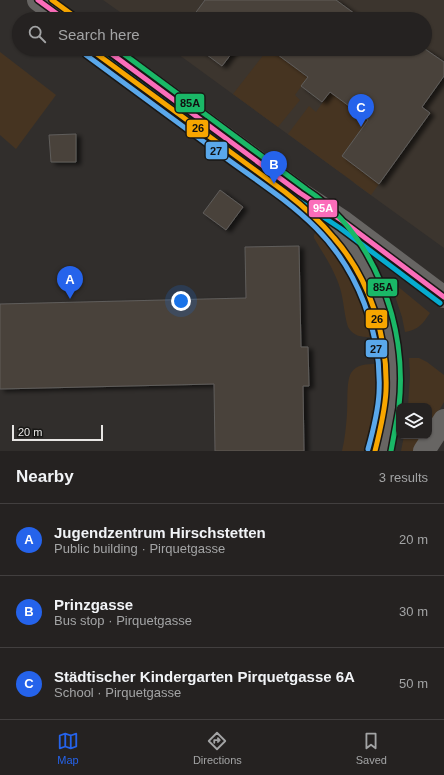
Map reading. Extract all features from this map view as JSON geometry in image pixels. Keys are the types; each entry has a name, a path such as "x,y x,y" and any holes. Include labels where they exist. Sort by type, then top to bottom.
{"street":[{"path":"38,0 54,12"},
{"path":"114,56 300,193 344,222 444,297"},
{"path":"424,451 444,420"}],"lane":[{"path":"300,193 316,204 340,227 368,273 382,304 388,325 393,364 393,398 384,451"}],"shaded area":[{"path":"103,0 444,0 444,248 354,183 346,166 341,173 181,56 432,56 432,12 120,12"},
{"path":"0,52 56,95 16,149 0,135"},
{"path":"263,56 280,56 308,77 295,95 300,100 278,127 233,94"},
{"path":"330,92 368,120 342,156 379,184 371,195 288,134 309,106 316,112"},
{"path":"317,231 336,254 352,279 369,321 373,335 370,337 358,335 352,332 348,327 338,281 314,238"},
{"path":"394,284 430,313 423,323 414,330 405,332 402,317 392,287"},
{"path":"409,358 419,358 444,375 444,402 432,423 432,403 408,403 410,375"},
{"path":"365,364 376,364 374,408 367,451 342,451 346,428 349,377 353,370 359,366"},
{"path":"403,439 422,439 415,451 401,451"}],"building":[{"path":"205,0 336,0 352,12 196,12"},
{"path":"432,54 444,62 444,76 422,107 430,113 379,184 342,156 368,120 330,92 322,102 301,86 308,77 280,56 432,56"},
{"path":"208,56 230,56 222,66"},
{"path":"76,134 76,162 51,162 49,135"},
{"path":"220,190 243,207 226,230 203,213"},
{"path":"299,246 301,347 308,347 309,386 303,386 304,451 215,451 214,384 0,389 0,304 246,298 245,247"}],"transit line":[{"name":"95A","path":"38,0 54,12"},
{"name":"26","path":"52,0 68,12"},
{"name":"27","path":"87,56 285,201 316,228 344,263 364,304 371,326 379,370 379,393 375,421 368,449"},
{"name":"26","path":"100,56 292,197 323,226 347,254 367,290 380,330 384,350 386,391 382,421 375,451"},
{"path":"102,56 296,199 340,228 440,303"},
{"name":"95A","path":"114,56 300,193 344,222 444,297"},
{"name":"85A","path":"126,56 306,189 330,208 351,231 368,257 382,285 392,314 398,345 400,376 399,403"},
{"name":"85A","path":"391,451 396,424"}],"place":[{"name":"Städtischer Kindergarten Pirquetgasse 6A","path":"361,127"},
{"name":"Prinzgasse","path":"274,184"},
{"name":"Jugendzentrum Hirschstetten","path":"70,299"}]}
